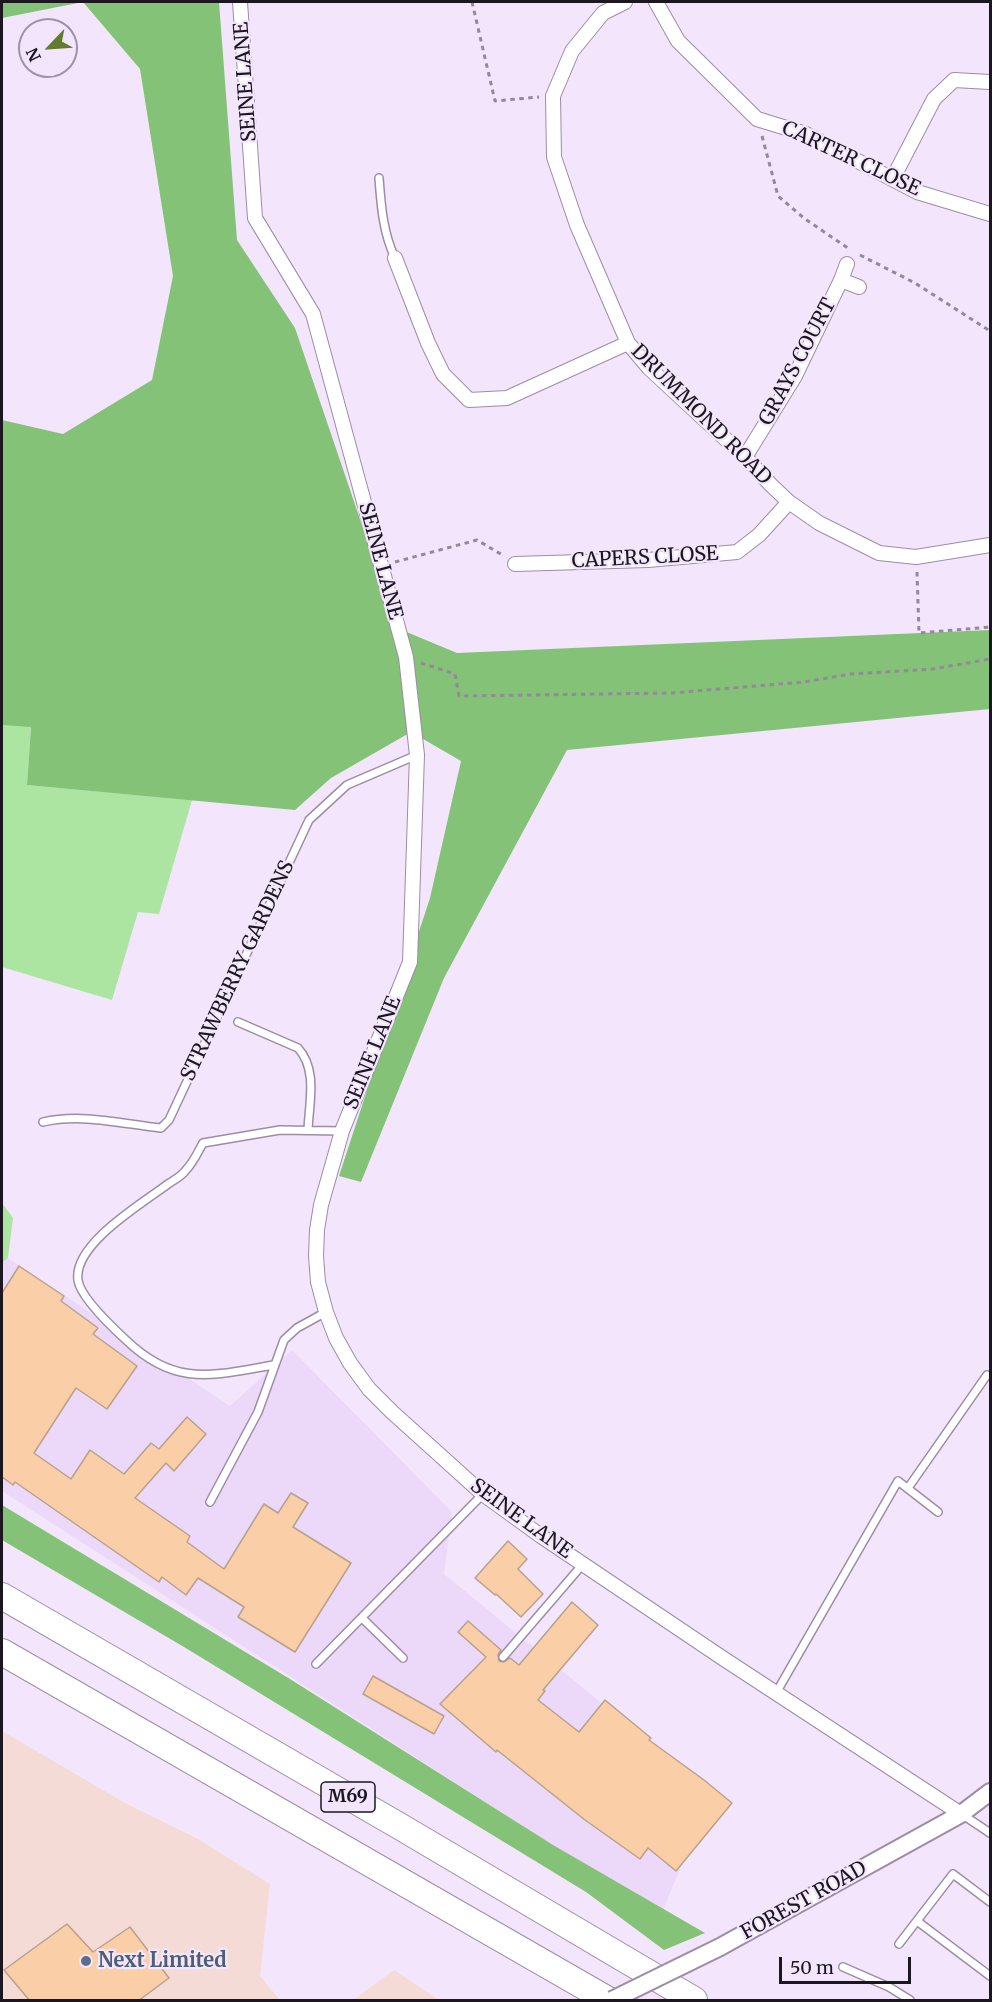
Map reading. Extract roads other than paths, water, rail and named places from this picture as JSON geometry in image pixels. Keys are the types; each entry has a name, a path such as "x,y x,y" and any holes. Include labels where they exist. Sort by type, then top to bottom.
{"highway":[{"name":"M69","path":"2,1596 401,1827 694,2001"},
{"name":"M69","path":"2,1652 610,2001"}],"street":[{"name":"SEINE LANE","path":"240,2 255,218 313,314 406,664 417,755 410,962 342,1131 321,1205 317,1230 318,1282 336,1338 350,1363 369,1389 483,1494 776,1693 962,1814"},
{"name":"DRUMMOND ROAD","path":"625,2 603,13 572,51 553,96 554,157 577,225 628,343 649,368 745,457 789,502 819,523 879,553 916,557 990,545"},
{"name":"CARTER CLOSE","path":"656,2 678,41 757,118 806,134 917,192 990,213"},
{"path":"893,178 934,99 954,80 990,82"},
{"path":"395,258 442,374 469,400 507,398 628,343"},
{"name":"GRAYS COURT","path":"745,457 795,376 847,264"},
{"path":"841,280 859,286"},
{"name":"CAPERS CLOSE","path":"515,564 648,560 737,552 759,535 789,502"},
{"name":"FOREST ROAD","path":"610,2001 720,1947 962,1814 990,1792"}],"lane":[{"path":"379,178 381,208 388,243 395,258"},
{"name":"STRAWBERRY GARDENS","path":"43,1122 60,1118 80,1118 161,1128 169,1120 309,820 347,785 417,755"},
{"path":"238,1022 298,1048 305,1055 310,1066 311,1086 308,1130"},
{"path":"274,1365 202,1376 167,1369 128,1342 93,1307 78,1282 78,1269 87,1250 112,1225 187,1170 203,1143 280,1130 342,1131"},
{"path":"210,1502 258,1412 284,1340 326,1312"},
{"path":"908,1488 987,1375"},
{"path":"776,1693 898,1481 939,1512"},
{"path":"316,1664 483,1494"},
{"path":"503,1657 583,1564"},
{"path":"362,1618 403,1658"},
{"path":"962,1814 990,1833"},
{"path":"899,1944 953,1874 990,1902"},
{"path":"917,1921 990,1976"},
{"path":"843,1966 889,1987 910,2001"}],"place":[{"name":"Next Limited","path":"86,1961"}]}
